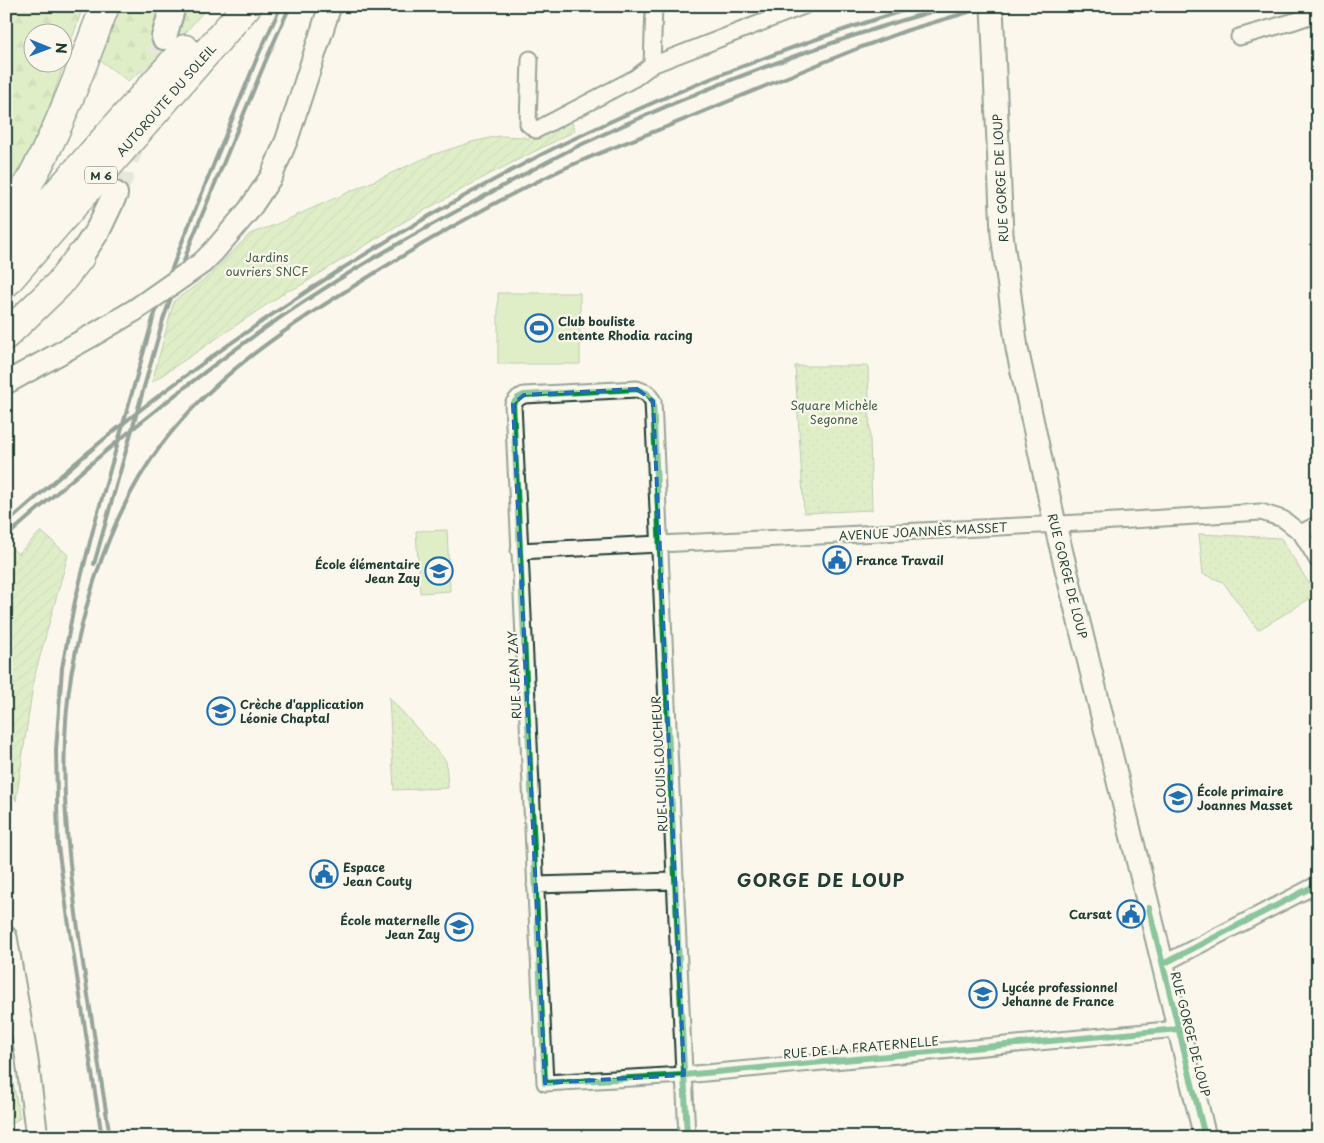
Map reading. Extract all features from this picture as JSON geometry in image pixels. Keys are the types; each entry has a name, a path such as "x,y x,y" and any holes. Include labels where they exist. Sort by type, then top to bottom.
{"highway":[{"path":"6,219 32,178 56,133 105,6"},
{"name":"AUTOROUTE DU SOLEIL","path":"6,250 222,6"},
{"name":"AUTOROUTE DU SOLEIL","path":"6,283 180,52 247,6"},
{"path":"6,335 58,284 80,257"}],"main road":[{"path":"173,6 180,52"},
{"path":"80,257 98,230 116,194"}],"street":[{"path":"6,383 93,336 135,310 202,263 244,217 271,177 287,139 330,6"},
{"path":"652,65 654,6"},
{"path":"530,59 528,124 536,130 635,78 652,65 804,6"},
{"name":"RUE GORGE DE LOUP","path":"992,6 1002,234 1017,349 1055,524 1205,1137"},
{"path":"1238,37 1318,13"},
{"name":"RUE JEAN ZAY","path":"545,1083 513,404 524,394 637,388 647,393"},
{"name":"RUE LOUIS LOUCHEUR","path":"647,393 653,401 687,1137"},
{"name":"AVENUE JOANNÈS MASSET","path":"519,551 1261,512 1283,519 1301,533"},
{"path":"1318,524 1301,533 1318,561"},
{"path":"535,885 676,881"},
{"path":"1163,964 1318,884"},
{"path":"6,937 38,1137"},
{"name":"RUE DE LA FRATERNELLE","path":"545,1083 684,1075 1178,1028"}],"highlighted area":[{"path":"637,389 653,401 684,1075 545,1083 513,404 524,395"}],"green space":[{"path":"6,6 83,6 72,39 72,22 22,22 22,72 61,72 49,108 19,175 6,197"},
{"path":"115,6 208,6 175,45 128,81 98,59"},
{"name":"Jardins ouvriers SNCF","path":"570,118 575,131 486,176 400,224 298,287 287,291 152,382 174,301 205,279 250,234 277,224 432,155 472,142 499,136 528,139"},
{"name":"Club bouliste entente Rhodia racing","path":"498,293 580,293 580,364 498,364"},
{"name":"Square Michèle Segonne","path":"795,366 868,366 872,510 804,513"},
{"path":"447,530 450,591 420,593 416,531"},
{"path":"41,531 68,555 34,678 16,801 6,770 6,542 18,554"},
{"path":"1199,534 1281,538 1316,595 1258,630 1223,582 1203,574"},
{"path":"389,697 446,761 448,788 394,790"},
{"path":"6,1047 20,1118 6,1127"}],"tunnel":[{"path":"149,90 164,37"},
{"path":"115,194 135,137"}],"railway":[{"path":"102,1137 58,846 56,750 62,668 75,601 94,526 153,319 182,242 257,58 281,6"},
{"path":"94,564 163,320 190,244 290,6"},
{"path":"6,524 124,423 206,361 331,276 461,198 554,148 656,101 786,50 918,6"},
{"path":"6,537 120,439 239,347 322,290 419,232 564,153 667,106 808,51 951,6"},
{"path":"71,675 85,614 103,554 115,525 144,470 162,444 203,398 226,376 276,337 328,302 431,239 563,169 859,48 908,30 989,6"},
{"path":"72,669 67,705 64,777 68,849 82,957 110,1137"}],"cycle path":[{"path":"687,1137 653,401 647,393 637,389 524,395 513,404 545,1083 684,1075 1178,1029"},
{"path":"1163,964 1318,884"},
{"path":"1149,908 1205,1137"}],"place":[{"name":"Club bouliste entente Rhodia racing","path":"539,328"},
{"name":"France Travail","path":"837,560"},
{"name":"École élémentaire Jean Zay","path":"439,571"},
{"name":"Crèche d'application Léonie Chaptal","path":"221,711"},
{"name":"École primaire Joannes Masset","path":"1178,798"},
{"name":"Espace Jean Couty","path":"324,874"},
{"name":"Carsat","path":"1131,914"},
{"name":"École maternelle Jean Zay","path":"459,927"},
{"name":"Lycée professionnel Jehanne de France","path":"983,994"}],"district":[{"name":"GORGE DE LOUP","path":"821,879"}]}
